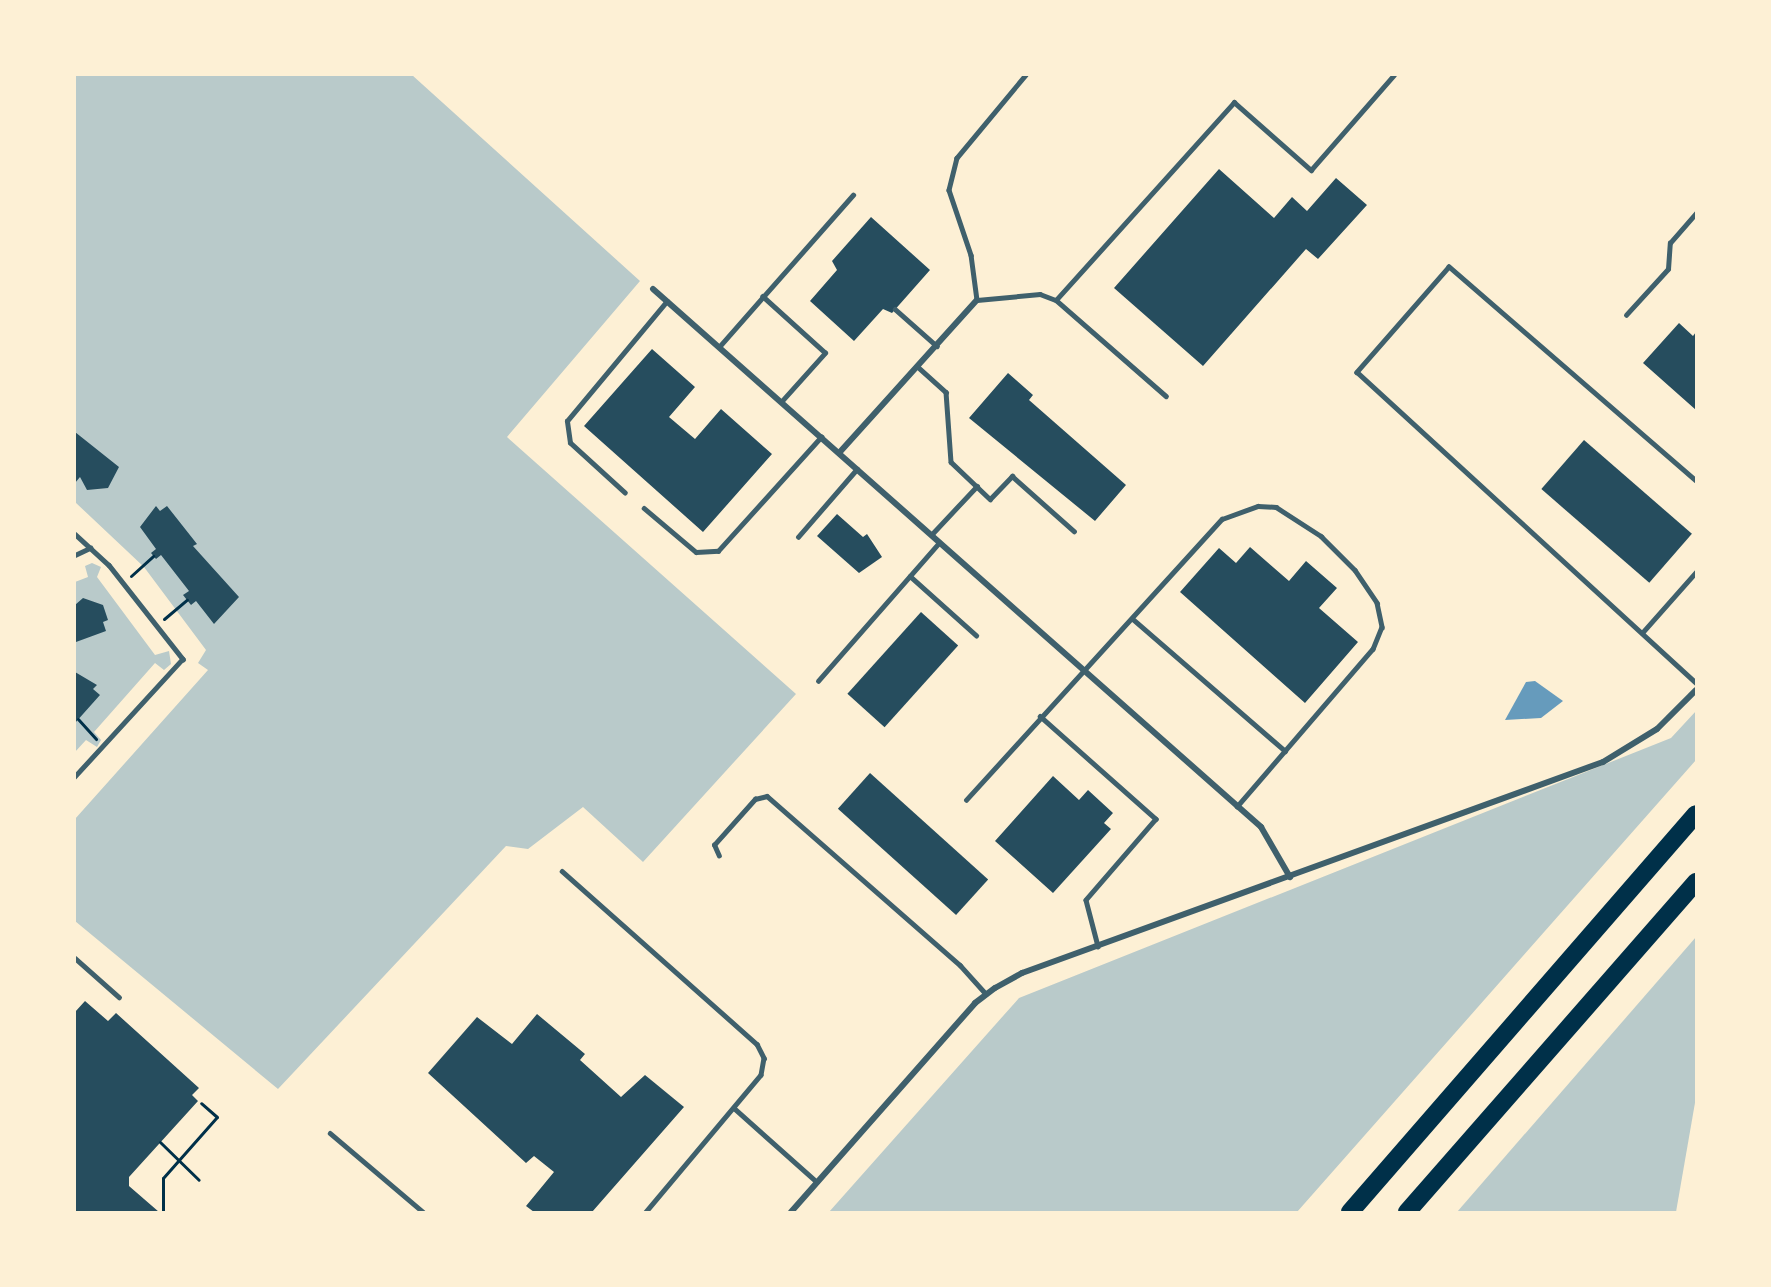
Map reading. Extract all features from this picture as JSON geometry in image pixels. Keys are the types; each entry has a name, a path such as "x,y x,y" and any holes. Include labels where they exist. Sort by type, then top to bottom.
{"highway":[{"path":"1353,1208 1696,814"},
{"path":"1407,1212 1696,882"}],"street":[{"path":"653,289 1237,807 1273,843 1290,876"},
{"path":"839,453 977,300"},
{"path":"790,1212 986,994 1022,973 1603,762 1658,729 1696,690"}],"lane":[{"path":"1026,75 957,158 949,190 971,255 977,300 1040,294 1056,300 1166,396"},
{"path":"1056,300 1234,102 1311,170 1394,75"},
{"path":"718,347 853,195"},
{"path":"1626,315 1668,269 1670,243 1696,213"},
{"path":"1696,481 1449,267 1357,372 1696,683"},
{"path":"763,297 825,353 781,402"},
{"path":"625,493 570,443 567,421 667,301"},
{"path":"895,309 937,346"},
{"path":"918,366 946,392 951,462 990,499 1012,476 1074,531"},
{"path":"644,508 696,552 718,551 821,437"},
{"path":"798,537 857,469"},
{"path":"931,536 977,486"},
{"path":"966,800 1082,669 1134,620 1222,519 1257,507 1276,507 1321,536 1355,570 1377,603 1382,627 1373,649 1237,807"},
{"path":"75,534 123,582 183,659 75,777"},
{"path":"818,681 939,543"},
{"path":"75,555 90,548"},
{"path":"1642,633 1696,572"},
{"path":"910,576 976,635"},
{"path":"1134,620 1285,751"},
{"path":"1040,716 1156,819 1086,900 1098,946"},
{"path":"719,856 714,846 755,799 767,796 960,965 986,994"},
{"path":"562,871 757,1044 764,1058 761,1075 646,1212"},
{"path":"75,958 119,997"},
{"path":"734,1108 817,1182"},
{"path":"330,1133 423,1212"}],"path":[{"path":"123,582 153,556"},
{"path":"156,625 188,600"},
{"path":"78,719 104,746"},
{"path":"163,1212 163,1178 217,1117 201,1103"},
{"path":"160,1142 199,1180"}],"shaded area":[{"path":"75,75 412,75 640,281 507,437 796,694 643,862 583,807 528,849 506,846 278,1089 75,921 75,819 208,670 198,663 206,650 144,567 75,502"},
{"path":"92,563 101,567 97,577 155,655 169,651 171,664 164,670 155,663 94,732 101,740 97,747 86,740 75,752 75,582 88,577 85,566"},
{"path":"1696,711 1696,760 1297,1212 829,1212 1019,998 1671,738"},
{"path":"1696,937 1696,1097 1676,1212 1457,1212"}],"water":[{"path":"1535,681 1563,701 1541,718 1505,720 1526,682"}],"building":[{"path":"1219,169 1274,218 1292,197 1307,211 1336,178 1367,205 1318,259 1306,249 1203,366 1114,288"},
{"path":"871,217 930,270 892,313 883,309 854,341 810,301 837,270 832,261"},
{"path":"1679,323 1693,336 1696,332 1696,410 1643,363"},
{"path":"652,349 695,387 669,417 695,439 721,409 772,454 703,532 584,426"},
{"path":"1008,373 1033,395 1029,400 1126,485 1095,521 969,418"},
{"path":"75,432 119,467 108,488 87,490 80,477 75,483"},
{"path":"1584,440 1692,534 1649,583 1541,489"},
{"path":"156,506 160,511 167,506 197,544 193,546 239,597 214,624 196,601 191,605 183,595 189,591 161,555 156,559 151,553 156,549 140,527"},
{"path":"837,514 863,537 867,534 882,557 859,573 817,536"},
{"path":"1250,547 1289,581 1306,561 1337,588 1319,608 1358,642 1305,703 1180,592 1219,548 1236,563"},
{"path":"83,598 103,605 108,620 103,622 106,631 76,642 75,649 75,605"},
{"path":"921,612 958,645 885,727 847,694"},
{"path":"75,672 97,685 93,689 100,695 75,723"},
{"path":"870,773 988,879 956,915 838,809"},
{"path":"1053,776 1079,800 1088,790 1113,813 1104,823 1111,829 1053,893 995,841"},
{"path":"85,1001 108,1021 116,1013 199,1088 192,1095 198,1101 129,1177 129,1186 159,1212 75,1212 75,1012"},
{"path":"537,1014 585,1054 580,1060 621,1097 645,1075 684,1107 592,1212 534,1212 526,1206 554,1172 534,1156 526,1163 428,1073 477,1017 512,1044"}]}
